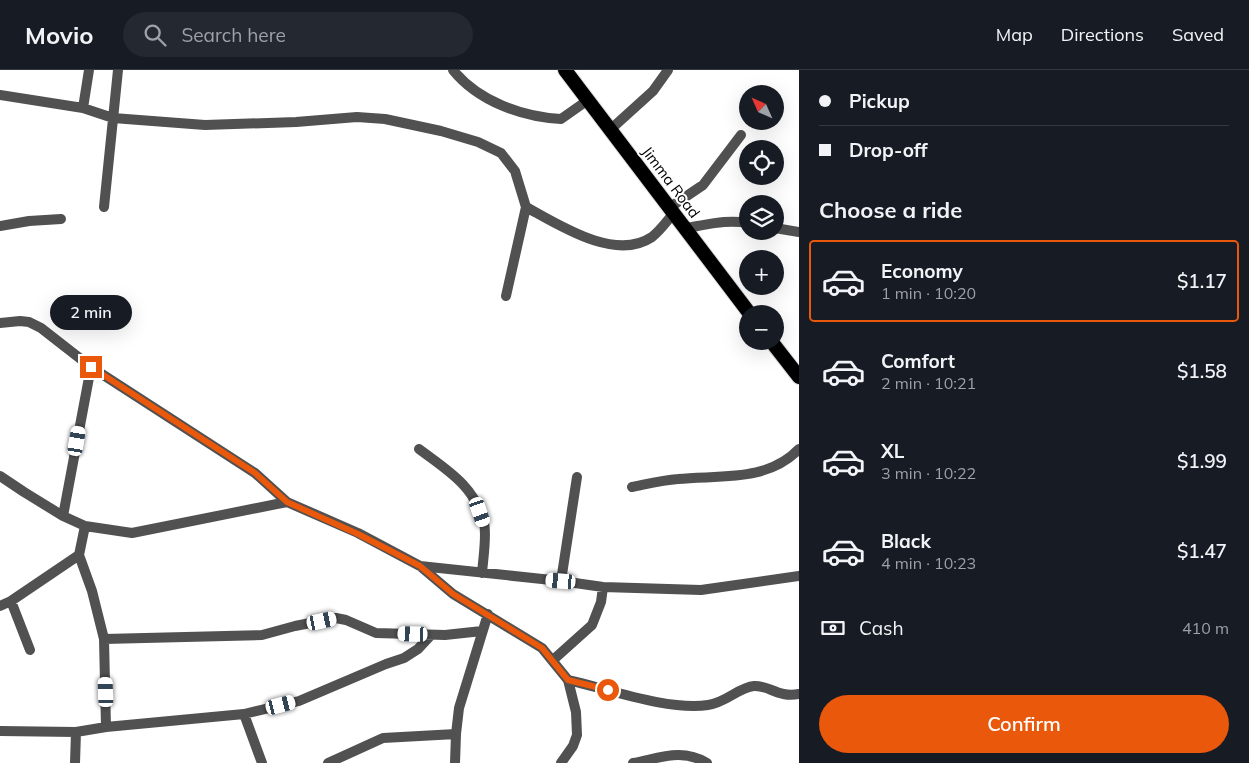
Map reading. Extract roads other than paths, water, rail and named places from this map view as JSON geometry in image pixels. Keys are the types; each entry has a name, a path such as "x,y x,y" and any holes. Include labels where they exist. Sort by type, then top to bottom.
{"highway":[{"name":"Jimma Road","path":"565,70 743,305"},
{"path":"778,350 799,377"}],"street":[{"path":"83,108 89,70"},
{"path":"104,207 118,70"},
{"path":"453,70 474,91 530,115 560,119 588,100"},
{"path":"611,129 653,91 668,70"},
{"path":"0,95 83,108 113,118 204,124 296,122 357,117 385,120 441,131 478,142 501,153 516,171 526,207 506,296"},
{"path":"526,207 571,231 609,245 633,246 652,236 671,211 703,185 741,134"},
{"path":"0,226 29,221 61,219"},
{"path":"684,228 711,225 723,221 739,222"},
{"path":"784,230 799,232"},
{"path":"0,322 29,322 42,328 91,367 255,473 287,502 358,534 420,566 453,594 542,648 568,680 576,712 577,735 573,746 561,763"},
{"path":"63,516 91,367"},
{"path":"419,449 461,481 476,501 484,524 482,573"},
{"path":"632,487 677,479 747,474 770,469 791,457 799,449"},
{"path":"0,476 63,516 85,526 132,534 287,502"},
{"path":"561,581 577,478"},
{"path":"85,526 79,555 92,591 104,639 106,727"},
{"path":"0,606 11,602 79,555"},
{"path":"420,566 603,587 701,590 799,576"},
{"path":"553,660 592,625 601,602 603,587"},
{"path":"11,602 30,650"},
{"path":"455,763 459,708 488,614"},
{"path":"104,639 262,635 336,618 346,620 376,633 445,635 482,631"},
{"path":"0,731 76,732 106,727 244,714 299,701 404,658 418,649 431,635"},
{"path":"568,680 645,699 692,707 720,702 750,686 758,686 785,695 799,694"},
{"path":"244,714 262,763"},
{"path":"75,763 76,732"},
{"path":"328,763 383,738 456,734"},
{"path":"633,763 683,754 697,757 707,763"}]}
